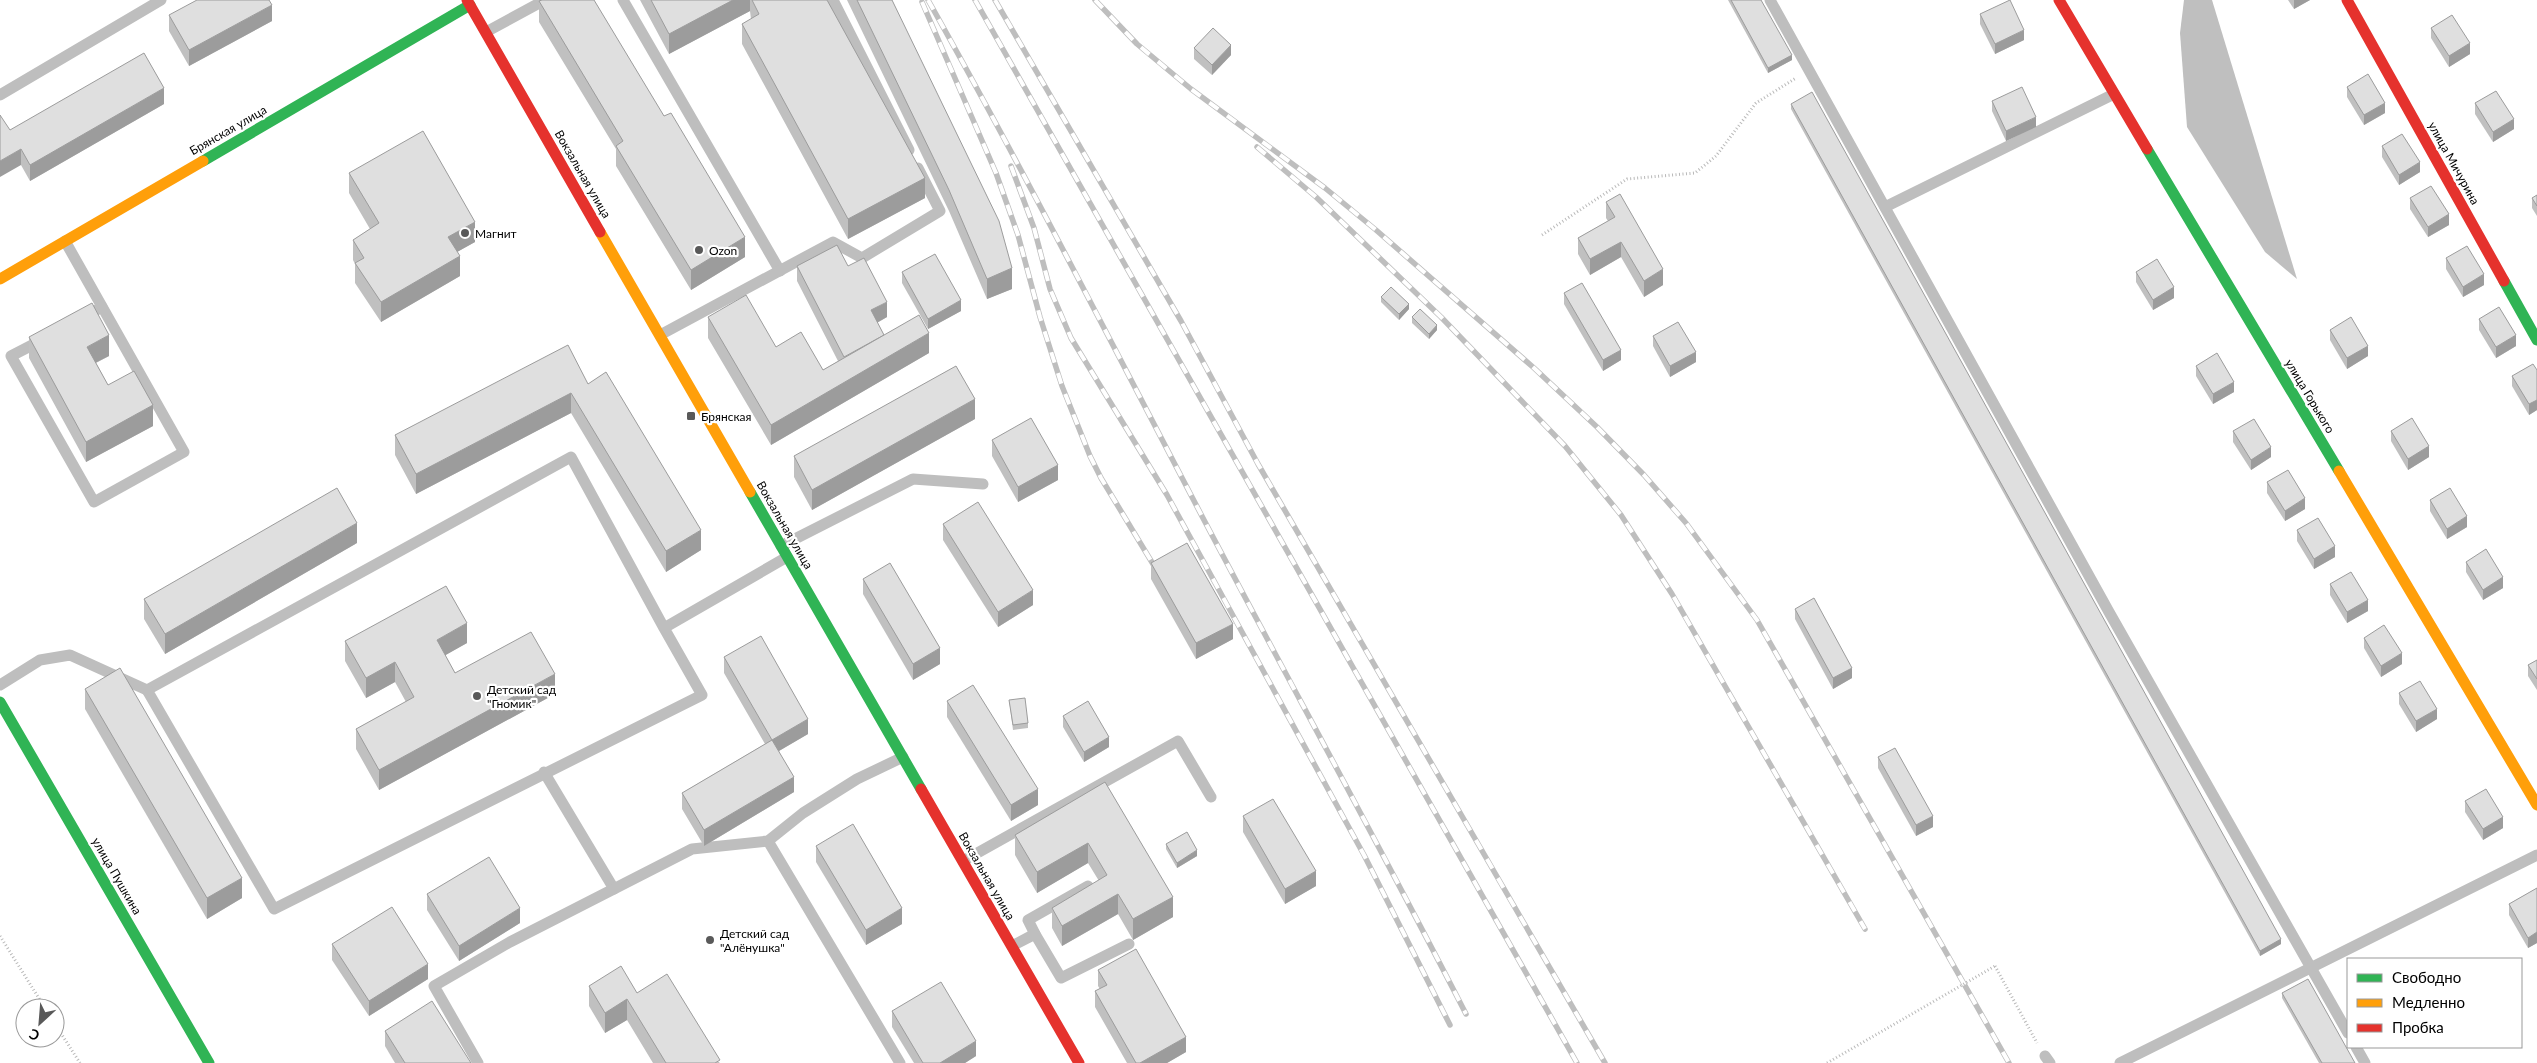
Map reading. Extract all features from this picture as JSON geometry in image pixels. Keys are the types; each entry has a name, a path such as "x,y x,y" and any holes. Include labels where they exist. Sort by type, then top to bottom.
{"main road":[{"name":"улица Горького","path":"2058,0 2537,806"},
{"name":"улица Мичурина","path":"2348,0 2537,340"},
{"name":"Вокзальная улица","path":"468,2 1079,1063"},
{"name":"Брянская улица","path":"0,279 468,2"},
{"name":"улица Пушкина","path":"0,702 209,1063"}],"lane":[{"path":"0,96 161,0"},
{"path":"486,32 545,0"},
{"path":"623,0 780,271"},
{"path":"660,335 833,242 862,258 940,211 832,0"},
{"path":"1770,0 2109,612 2347,1031"},
{"path":"1885,207 2114,94"},
{"path":"53,334 11,356 94,502 184,452 65,241"},
{"path":"69,325 102,307"},
{"path":"0,685 40,660 70,655 148,690 274,909 544,772 702,695 570,457 148,690"},
{"path":"781,546 913,479 983,484"},
{"path":"664,628 787,557"},
{"path":"963,861 1178,741 1210,797"},
{"path":"478,1063 434,986 510,942 692,849 768,842 803,812 842,788 903,757"},
{"path":"544,772 614,889"},
{"path":"768,842 900,1063"},
{"path":"2120,1063 2537,855"},
{"path":"1088,886 1028,920 1061,978 1129,944"},
{"path":"1012,946 1035,934"},
{"path":"2357,1048 2365,1063"}],"path":[{"path":"1542,235 1627,179 1695,173 1716,156 1756,102 1809,70"},
{"path":"0,936 39,998"},
{"path":"1827,1063 1995,966 2048,1060"},
{"path":"65,1040 80,1063"}],"shaded area":[{"path":"2184,0 2212,0 2297,279 2265,252 2187,127 2180,33"}],"building":[{"path":"197,0 269,0 272,5 189,50 169,15"},
{"path":"594,0 664,116 671,113 745,237 691,270 616,146 623,141 539,1"},
{"path":"651,0 733,0 669,34"},
{"path":"752,0 827,0 925,178 848,219 742,24 759,14"},
{"path":"857,0 892,0 999,221 1012,268 987,279 949,190"},
{"path":"1731,0 1761,0 1792,55 1768,68"},
{"path":"2010,0 2024,30 1995,44 1980,14"},
{"path":"2452,15 2470,43 2449,56 2431,28"},
{"path":"1213,28 1231,45 1212,65 1194,48"},
{"path":"144,53 164,88 30,165 21,149 0,161 0,115 10,130"},
{"path":"2368,74 2385,103 2364,115 2347,87"},
{"path":"2022,87 2036,117 2006,131 1992,101"},
{"path":"2496,91 2514,119 2493,132 2475,103"},
{"path":"1812,92 2281,939 2260,951 1791,104"},
{"path":"423,131 475,222 448,237 460,256 381,302 355,263 364,258 353,240 379,223 349,173"},
{"path":"2402,134 2420,162 2399,175 2382,146"},
{"path":"2431,186 2449,214 2428,227 2410,198"},
{"path":"1620,194 1663,269 1644,281 1621,242 1590,259 1578,238 1615,217 1606,202"},
{"path":"2537,195 2537,206 2532,198"},
{"path":"837,245 848,266 864,258 887,302 871,310 884,335 844,357 797,266"},
{"path":"2467,246 2484,274 2463,287 2446,258"},
{"path":"935,254 961,300 928,319 902,272"},
{"path":"2157,259 2174,287 2153,300 2136,272"},
{"path":"1582,283 1621,350 1603,360 1564,293"},
{"path":"1391,287 1409,304 1399,314 1381,297"},
{"path":"746,295 776,347 801,332 823,370 919,315 929,333 771,425 708,317"},
{"path":"92,303 109,335 87,347 108,385 134,371 153,405 86,442 29,337"},
{"path":"2499,307 2516,335 2496,347 2479,319"},
{"path":"1420,309 1437,325 1429,334 1412,317"},
{"path":"2351,317 2368,346 2347,358 2330,330"},
{"path":"1678,322 1696,352 1670,366 1653,336"},
{"path":"568,345 588,384 606,372 701,530 666,551 571,393 416,474 395,435"},
{"path":"2217,353 2234,382 2213,394 2196,366"},
{"path":"2533,364 2537,370 2537,400 2529,404 2512,376"},
{"path":"956,366 975,399 812,490 794,456"},
{"path":"1031,418 1058,465 1018,487 992,440"},
{"path":"2412,418 2429,446 2408,459 2391,431"},
{"path":"2254,419 2271,447 2251,460 2233,431"},
{"path":"2288,470 2305,498 2285,511 2267,482"},
{"path":"337,488 357,523 165,634 144,599"},
{"path":"2450,488 2467,516 2447,529 2430,500"},
{"path":"978,502 1033,590 998,612 943,524"},
{"path":"2318,518 2335,546 2314,559 2297,530"},
{"path":"1187,543 1233,624 1196,643 1151,563"},
{"path":"2486,549 2503,577 2483,590 2466,562"},
{"path":"890,563 940,648 913,664 863,579"},
{"path":"2351,572 2368,600 2347,612 2330,584"},
{"name":"Детский сад \"Гномик\"","path":"446,586 467,623 437,640 455,673 531,632 555,674 379,770 356,729 414,697 395,662 366,678 345,641"},
{"path":"1814,598 1852,668 1833,678 1795,609"},
{"path":"2384,625 2402,653 2381,666 2364,638"},
{"path":"761,636 808,719 772,740 724,657"},
{"path":"2537,660 2537,679 2528,665"},
{"path":"120,668 242,878 207,898 85,689"},
{"path":"2420,681 2437,709 2416,721 2399,693"},
{"path":"973,685 1038,789 1011,805 947,701"},
{"path":"1025,698 1028,723 1013,725 1009,700"},
{"path":"1088,701 1109,737 1084,752 1063,716"},
{"path":"772,740 794,777 704,830 682,793"},
{"path":"1895,748 1933,816 1916,825 1878,757"},
{"path":"1105,782 1173,897 1133,919 1118,894 1062,926 1052,908 1107,875 1088,843 1037,872 1015,835"},
{"path":"2486,789 2503,817 2483,829 2465,801"},
{"path":"1273,799 1316,871 1285,889 1243,816"},
{"path":"853,824 902,908 866,930 816,846"},
{"path":"1187,832 1197,850 1177,863 1166,844"},
{"path":"489,857 520,908 459,946 427,894"},
{"path":"2537,888 2537,932 2528,938 2509,904"},
{"path":"392,907 428,964 369,1001 332,944"},
{"path":"1136,949 1186,1037 1140,1063 1136,1063 1095,991 1107,985 1098,970"},
{"path":"621,966 637,993 667,974 720,1060 715,1063 666,1063 627,999 605,1013 589,986"},
{"path":"2308,979 2355,1063 2322,1063 2282,993"},
{"path":"941,982 976,1041 940,1063 923,1063 892,1011"},
{"path":"432,1001 471,1063 405,1063 385,1031"}],"railway":[{"path":"928,0 1034,194 1204,520 1466,1014"},
{"path":"975,0 1577,1063"},
{"path":"995,0 1181,321 1258,464 1605,1063"},
{"path":"1095,0 1137,44 1191,89 1325,188 1534,368 1597,427 1644,475 1686,523 1757,620 2009,1063"},
{"path":"922,2 996,173 1018,235 1040,317 1062,386 1090,456 1101,478 1159,574"},
{"path":"1257,147 1316,197 1441,317 1565,446 1621,515 1672,594 1865,929"},
{"path":"1011,166 1034,228 1050,289 1071,338 1167,495 1364,855 1450,1025"}],"traffic: fast":[{"path":"203,161 470,5"},
{"path":"2147,149 2339,471"},
{"path":"2504,281 2537,340"},
{"path":"750,492 921,789"},
{"path":"0,702 209,1063"}],"traffic: slow":[{"path":"0,279 203,161"},
{"path":"600,232 750,492"},
{"path":"2339,471 2537,805"}],"traffic: jam":[{"path":"467,0 600,232"},
{"path":"2059,0 2147,149"},
{"path":"2347,0 2504,281"},
{"path":"921,789 1079,1063"}],"place":[{"name":"Магнит","path":"465,233"},
{"name":"Ozon","path":"699,250"},
{"name":"Брянская","path":"691,416"},
{"name":"Детский сад \"Гномик\"","path":"477,696"},
{"name":"Детский сад \"Алёнушка\"","path":"710,940"}]}
